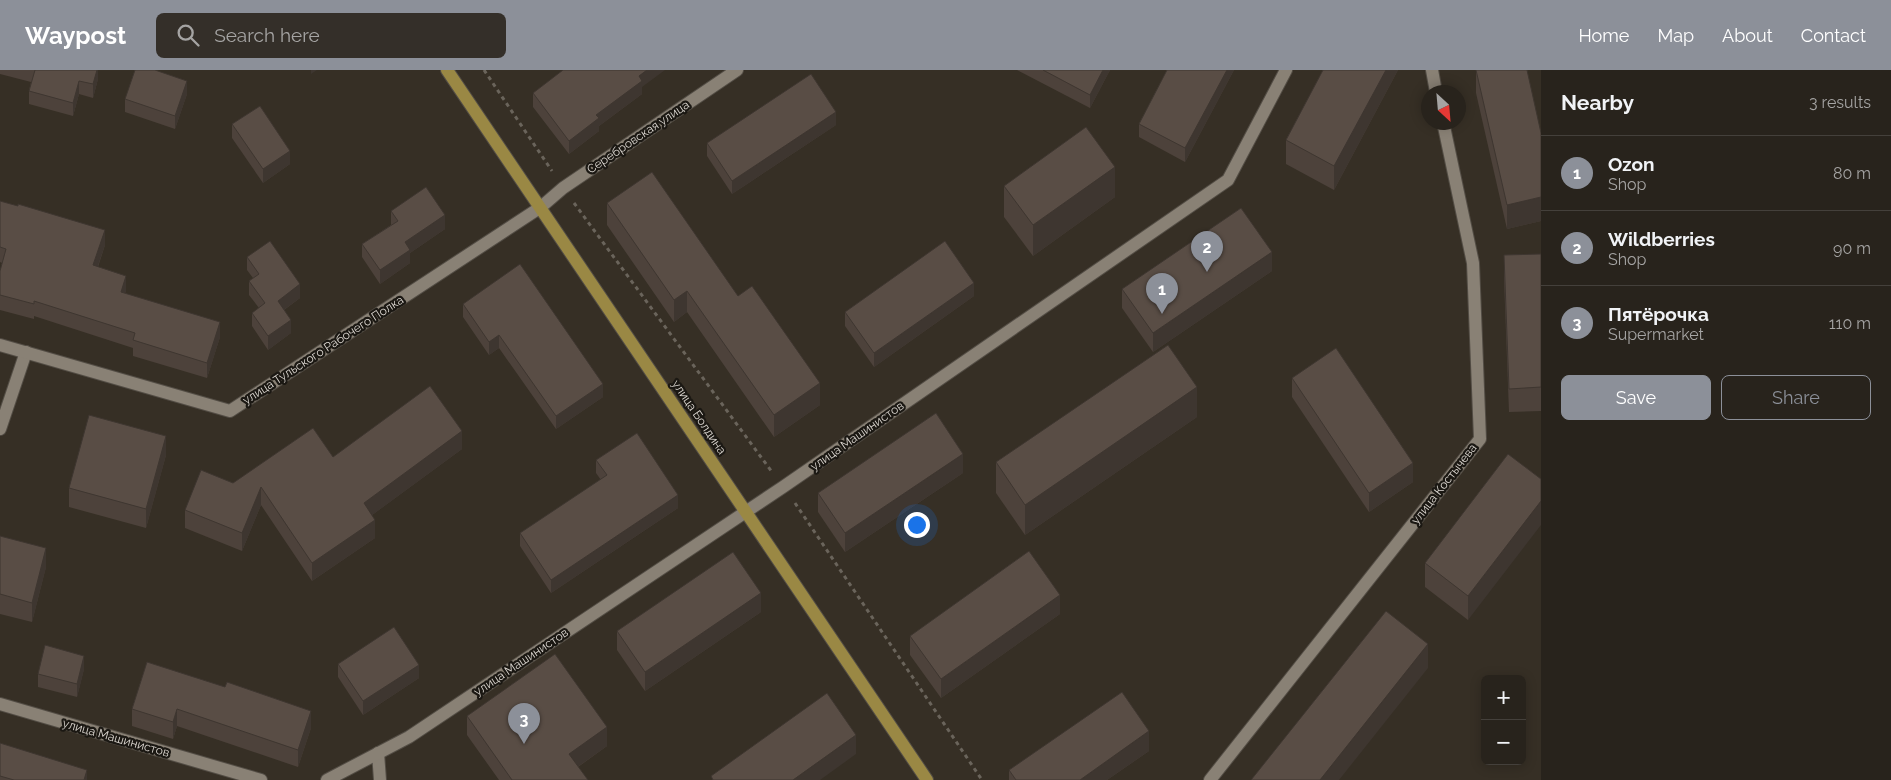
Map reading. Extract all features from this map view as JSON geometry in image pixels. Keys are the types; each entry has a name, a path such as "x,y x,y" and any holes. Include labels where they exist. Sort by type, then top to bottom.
{"main road":[{"name":"улица Болдина","path":"447,70 927,780"}],"street":[{"name":"Серебровская улица","path":"541,207 563,188 737,70"},
{"name":"улица Машинистов","path":"328,780 410,736 746,512 1228,180 1286,70"},
{"path":"1432,70 1435,85"},
{"name":"улица Костычева","path":"1210,780 1480,440 1473,263 1445,130"},
{"name":"улица Тульского Рабочего Полка","path":"0,345 230,411 541,207"},
{"path":"0,429 26,352"},
{"name":"улица Машинистов","path":"0,704 261,780"},
{"path":"378,753 380,780"}],"path":[{"path":"484,70 563,188 783,486 982,780"}],"building":[{"path":"35,70 97,70 93,84 79,81 73,103 29,91"},
{"path":"135,70 155,70 187,81 175,116 125,99"},
{"path":"563,70 647,70 639,76 642,81 596,115 599,118 569,141 533,93"},
{"path":"1043,70 1103,70 1090,95"},
{"path":"1167,70 1227,70 1185,148 1139,124"},
{"path":"1323,70 1386,70 1334,166 1286,140"},
{"path":"1476,70 1527,70 1541,133 1541,197 1507,205"},
{"path":"811,74 836,112 732,181 707,143"},
{"path":"260,106 290,151 263,169 232,124"},
{"path":"1086,127 1115,167 1033,225 1004,186"},
{"path":"652,172 738,296 752,286 820,383 774,415 687,291 674,300 607,203"},
{"path":"426,187 445,215 405,242 410,250 380,270 362,244 398,221 391,211"},
{"path":"0,201 18,206 18,204 105,230 93,265 126,276 121,292 220,322 207,363 133,340 135,333 34,301 34,304 0,295 0,271 6,249 0,247"},
{"path":"1241,208 1272,252 1153,333 1122,289"},
{"path":"270,241 300,284 278,301 291,320 268,336 252,313 265,303 249,281 259,274 247,257"},
{"path":"945,241 974,283 874,353 845,312"},
{"path":"1541,254 1541,387 1509,389 1504,255"},
{"path":"520,264 603,384 556,416 499,335 489,342 463,304"},
{"path":"1168,345 1197,387 1025,505 996,462"},
{"path":"1336,348 1413,463 1369,493 1292,378"},
{"path":"430,386 462,431 364,503 375,520 312,563 261,487 242,533 185,510 201,470 233,483 313,428 333,457"},
{"path":"936,413 963,454 845,533 818,493"},
{"path":"89,415 166,436 146,509 69,488"},
{"path":"637,433 678,495 551,580 520,533 607,475 596,460"},
{"path":"1508,454 1541,479 1541,501 1468,596 1425,563"},
{"path":"0,536 46,548 32,603 0,594"},
{"path":"1029,551 1060,595 941,679 910,636"},
{"path":"733,552 761,593 645,672 617,631"},
{"path":"1386,611 1428,644 1320,780 1251,780"},
{"path":"394,627 419,665 363,701 338,664"},
{"path":"45,645 84,656 77,684 38,674"},
{"path":"555,654 607,727 569,754 588,780 512,780 467,716"},
{"path":"147,662 225,687 227,682 311,711 298,750 177,709 173,722 132,709"},
{"path":"1122,692 1149,731 1080,780 1016,780 1009,770"},
{"path":"827,693 856,735 793,780 713,780 711,776"},
{"path":"0,743 87,770 84,780 14,780 0,776"}],"place":[{"name":"Wildberries","path":"1207,272"},
{"name":"Ozon","path":"1162,314"},
{"name":"Пятёрочка","path":"524,744"}]}
